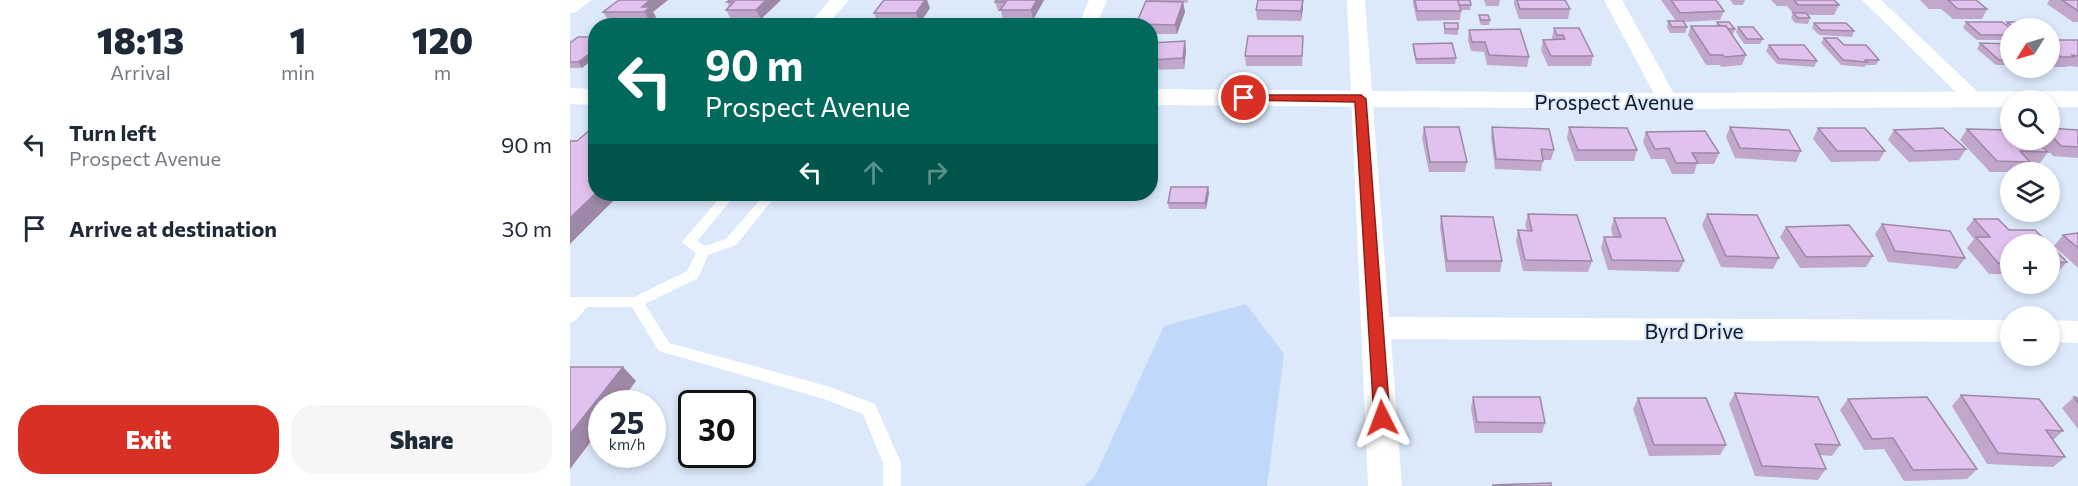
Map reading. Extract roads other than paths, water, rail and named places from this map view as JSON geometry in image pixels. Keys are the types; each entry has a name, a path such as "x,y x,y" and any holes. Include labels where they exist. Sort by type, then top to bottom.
{"street":[{"path":"570,8 582,0"},
{"path":"823,18 840,0"},
{"path":"1090,18 1098,0"},
{"path":"1356,0 1385,486"},
{"path":"1613,0 1668,101"},
{"path":"1871,0 1974,99"},
{"path":"570,96 588,96"},
{"name":"Prospect Avenue","path":"1158,97 1668,101 2078,99"},
{"name":"Byrd Drive","path":"1377,328 2000,331"},
{"path":"2060,332 2078,332"}],"lane":[{"path":"703,252 689,242 724,201"},
{"path":"570,317 576,302 636,302 693,274 703,252 731,242 765,201"},
{"path":"636,302 664,348 827,393 869,409 892,463 892,486"}]}
